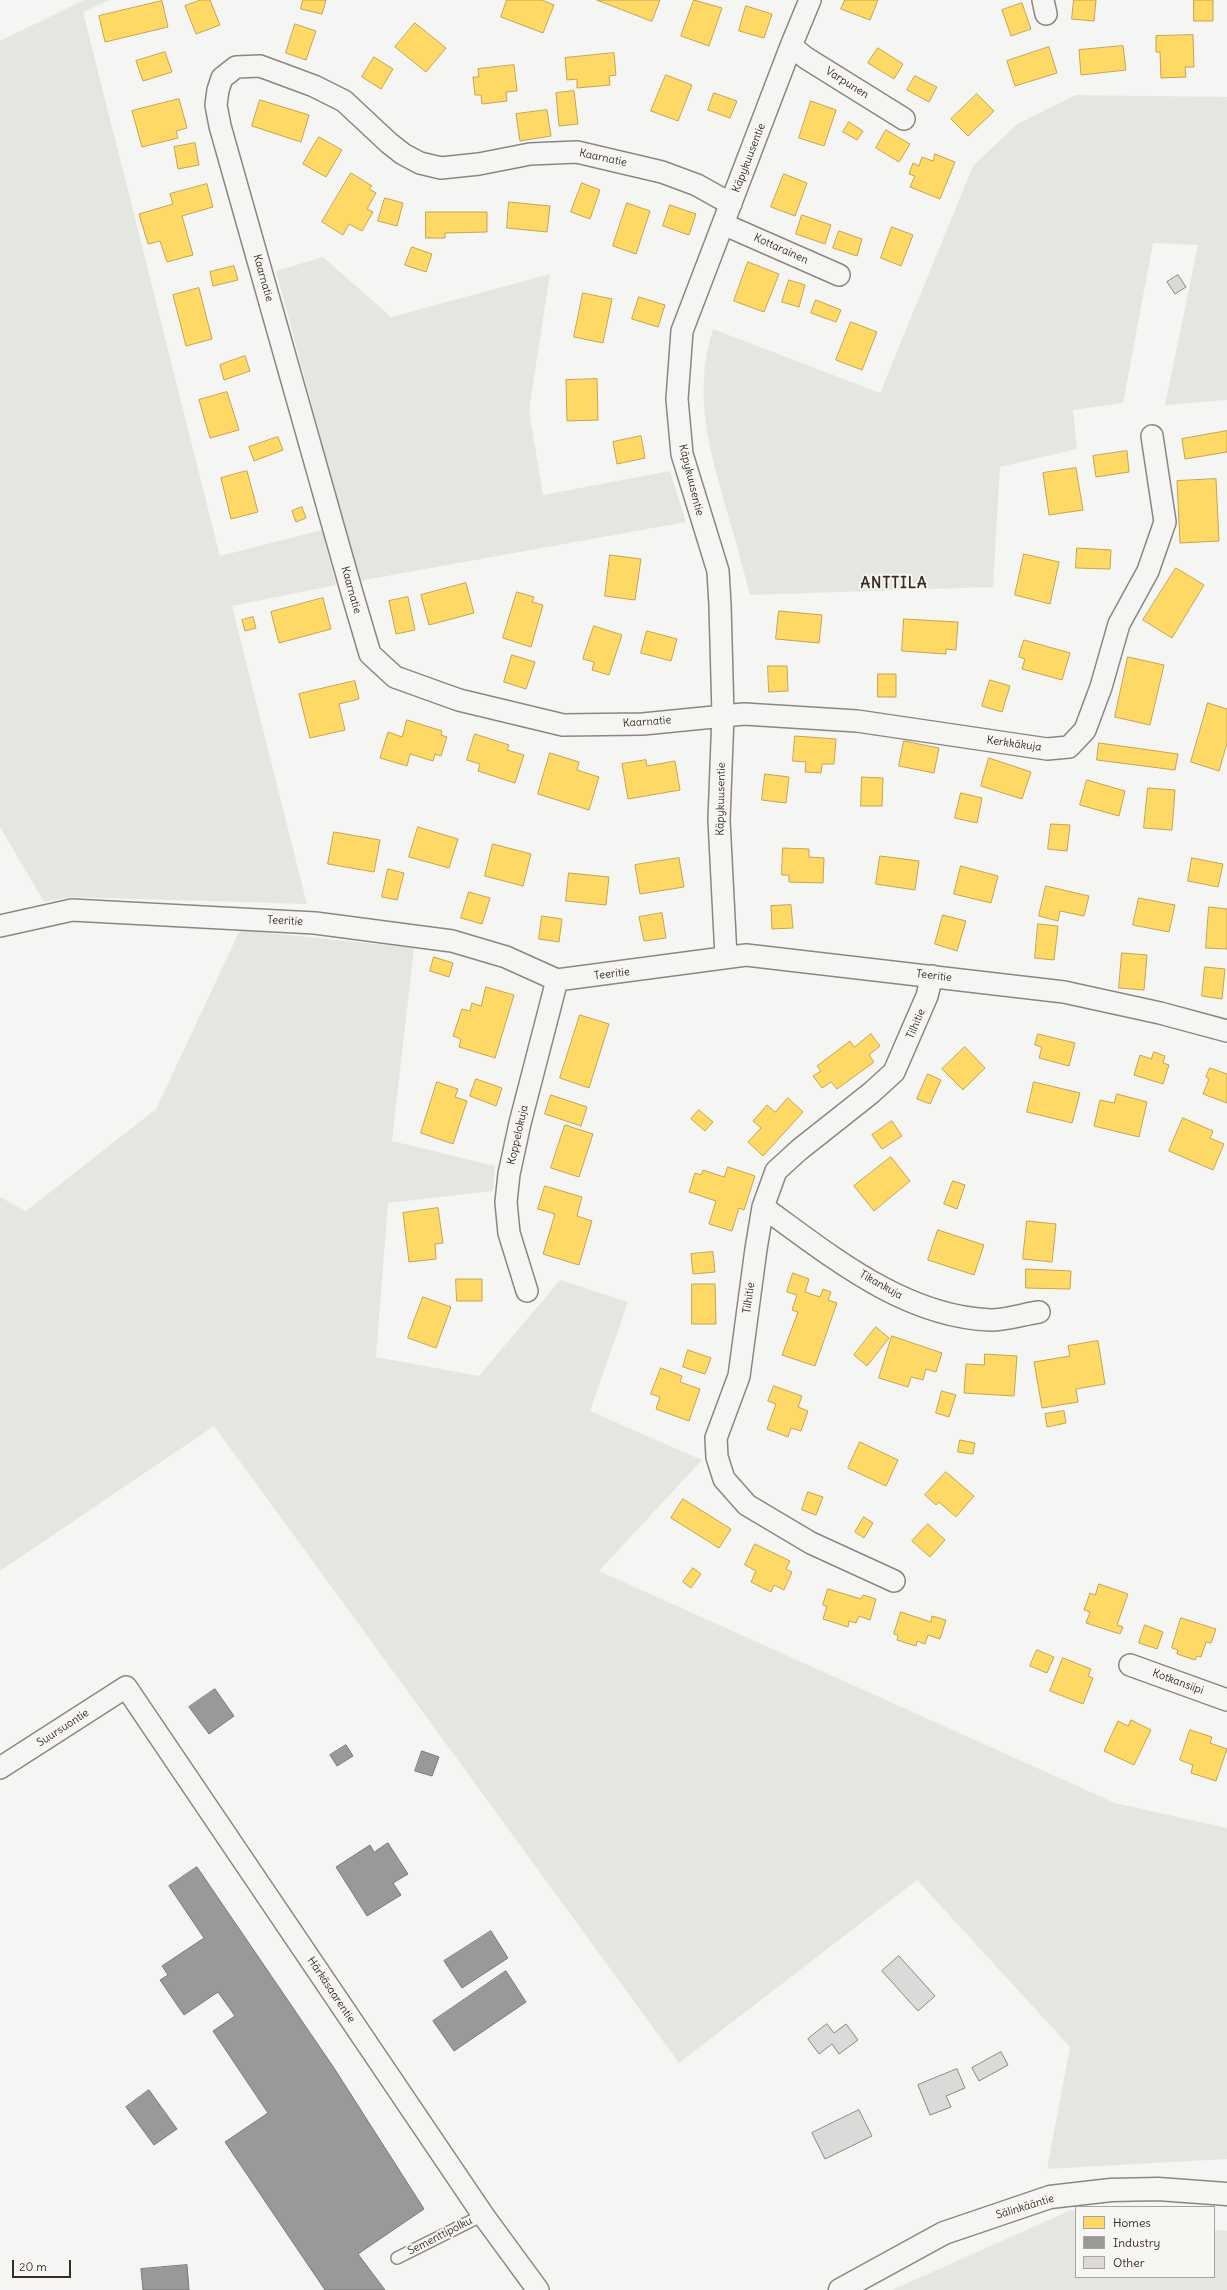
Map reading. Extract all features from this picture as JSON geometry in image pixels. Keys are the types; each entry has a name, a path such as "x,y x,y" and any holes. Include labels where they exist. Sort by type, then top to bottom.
{"street":[{"name":"Käpykuusentie","path":"726,957 719,820 723,715 718,571 682,454 677,399 682,331 791,46 804,2"},
{"name":"Varpunen","path":"791,46 806,58 904,119"},
{"name":"Kaarnatie","path":"723,715 643,724 563,725 459,700 395,677 370,654 220,126 216,105 218,90 222,78 236,67 260,66 314,86 344,101 389,143 403,154 420,163 441,168 479,164 530,154 577,152 662,172 697,185 731,204"},
{"name":"Kottarainen","path":"724,224 839,275"},
{"name":"Kerkkäkuja","path":"723,715 744,714 857,721 1047,749 1069,747 1085,730 1101,687 1119,624 1148,570 1165,522 1152,436"},
{"name":"Teeritie","path":"0,926 72,910 315,923 452,941 506,957 557,980 636,971 746,955 1064,992 1160,1013 1227,1031"},
{"name":"Tilhitie","path":"894,1581 811,1543 747,1505 724,1479 717,1457 716,1438 739,1376 763,1207 776,1171 799,1150 871,1093 894,1072 928,996 932,976"},
{"name":"Koppelokuja","path":"527,1291 509,1233 506,1202 509,1174 520,1123 557,980"},
{"name":"Tikankuja","path":"763,1207 834,1258 895,1295 944,1313 992,1320 1040,1312"},
{"name":"Kotkansiipi","path":"1130,1665 1227,1700"},
{"name":"Suursuontie","path":"0,1768 126,1687"},
{"name":"Härkäsaarentie","path":"126,1687 483,2214 538,2290"},
{"name":"Sälinkääntie","path":"840,2290 944,2233 1050,2197 1110,2190 1142,2189 1227,2194"}],"lane":[{"name":"Sementtipolku","path":"397,2258 483,2214"}],"shaded area":[{"path":"84,0 110,0 83,12 220,556 322,530 336,585 232,606 307,904 72,897 44,902 0,827 0,41"},
{"path":"1076,95 1227,97 1227,400 1165,405 1198,245 1153,243 1123,403 1073,410 1077,449 1000,467 993,587 750,595 715,468 706,423 704,377 707,353 713,329 880,393 973,166 1017,124"},
{"path":"323,257 391,317 550,274 529,410 543,495 670,471 686,522 359,581 276,271"},
{"path":"240,930 414,948 392,1141 495,1166 493,1191 388,1203 376,1357 479,1376 560,1280 628,1302 590,1411 702,1460 599,1571 1115,1803 1227,1828 1227,2159 1047,2169 1070,2047 917,1880 679,2063 214,1426 0,1571 0,1197 26,1211 156,1109"},
{"path":"1071,2210 1075,2211 1075,2278 1215,2278 1215,2230 1227,2231 1227,2290 892,2290"}],"building: Homes":[{"path":"201,0 210,0 220,25 196,34 185,6"},
{"path":"303,0 326,0 322,14 301,9"},
{"path":"507,0 542,0 554,5 543,33 501,17"},
{"path":"597,0 660,0 652,21"},
{"path":"694,0 722,8 709,46 681,36"},
{"path":"845,0 878,0 870,20 841,9"},
{"path":"1074,0 1096,0 1094,21 1072,19"},
{"path":"1194,0 1213,0 1213,21 1194,21"},
{"path":"162,1 168,27 105,42 99,16"},
{"path":"1022,3 1031,29 1011,36 1002,10"},
{"path":"746,6 772,14 764,38 739,31"},
{"path":"415,23 446,48 426,72 395,47"},
{"path":"295,24 316,31 306,60 286,53"},
{"path":"1193,35 1194,67 1185,67 1186,77 1161,78 1160,52 1156,52 1156,36"},
{"path":"1123,46 1126,70 1081,75 1079,50"},
{"path":"1049,47 1057,73 1015,86 1007,61"},
{"path":"878,48 903,64 894,79 868,63"},
{"path":"165,52 172,72 143,81 136,61"},
{"path":"614,53 616,75 609,76 610,85 577,88 577,79 567,80 565,58"},
{"path":"374,57 393,69 381,89 362,77"},
{"path":"514,65 517,91 506,92 507,101 482,104 481,95 475,95 473,77 479,77 478,69"},
{"path":"666,75 692,85 678,121 651,111"},
{"path":"915,76 937,87 929,102 907,90"},
{"path":"574,91 578,124 559,126 556,93"},
{"path":"714,93 737,101 730,118 708,110"},
{"path":"977,94 994,111 968,136 951,119"},
{"path":"179,99 187,128 176,131 178,138 142,147 132,111"},
{"path":"260,100 309,115 301,142 252,126"},
{"path":"811,101 836,110 824,146 799,138"},
{"path":"547,110 551,136 520,141 516,114"},
{"path":"849,122 863,131 857,140 843,132"},
{"path":"886,130 910,144 899,162 876,148"},
{"path":"319,137 342,150 326,177 303,164"},
{"path":"195,143 199,165 178,169 174,147"},
{"path":"935,154 955,162 940,199 910,187 915,176 909,174 913,163 919,166 922,157 933,161"},
{"path":"351,173 372,186 369,189 376,193 367,209 373,212 362,231 349,224 343,235 322,222"},
{"path":"784,174 807,183 795,216 771,207"},
{"path":"582,183 600,190 590,219 571,212"},
{"path":"207,184 213,207 182,216 193,255 167,262 160,241 148,244 139,214 173,204 170,194"},
{"path":"385,198 403,203 397,226 378,221"},
{"path":"509,202 550,206 547,232 507,228"},
{"path":"627,203 650,211 636,254 613,246"},
{"path":"670,205 696,214 689,235 663,226"},
{"path":"426,212 487,212 487,232 445,233 445,238 426,238"},
{"path":"802,215 831,225 825,244 796,234"},
{"path":"892,227 913,235 901,266 881,258"},
{"path":"839,231 862,239 857,256 833,248"},
{"path":"412,247 432,254 426,272 405,265"},
{"path":"748,262 779,274 764,312 734,301"},
{"path":"234,266 238,280 213,286 210,272"},
{"path":"789,280 805,285 799,307 782,302"},
{"path":"199,288 212,339 186,346 173,295"},
{"path":"583,293 612,299 603,343 574,337"},
{"path":"639,297 665,305 658,327 632,319"},
{"path":"816,300 841,310 836,322 811,313"},
{"path":"851,322 877,332 862,370 836,360"},
{"path":"245,356 250,371 224,380 220,365"},
{"path":"597,379 598,420 567,421 566,380"},
{"path":"227,392 239,430 210,438 199,400"},
{"path":"1227,431 1227,452 1185,459 1182,439"},
{"path":"641,436 645,458 617,464 613,442"},
{"path":"278,437 283,450 254,461 249,447"},
{"path":"1127,451 1129,472 1096,477 1093,456"},
{"path":"1076,468 1083,510 1049,515 1043,473"},
{"path":"247,471 258,512 231,519 221,478"},
{"path":"1216,479 1219,541 1180,543 1177,481"},
{"path":"302,507 306,518 296,522 292,511"},
{"path":"1077,548 1111,550 1110,569 1076,568"},
{"path":"1024,554 1059,562 1050,604 1015,595"},
{"path":"610,555 641,559 635,600 605,596"},
{"path":"1176,568 1204,585 1172,638 1143,620"},
{"path":"466,583 474,613 429,625 421,595"},
{"path":"517,592 534,597 532,602 543,605 531,647 503,638"},
{"path":"408,597 415,630 396,634 389,601"},
{"path":"323,598 331,629 279,643 271,612"},
{"path":"779,611 822,615 819,643 776,639"},
{"path":"253,617 256,628 245,631 242,620"},
{"path":"904,619 958,622 956,650 946,649 946,654 902,651"},
{"path":"594,626 622,635 609,675 592,670 594,662 583,659"},
{"path":"647,631 677,639 671,661 641,653"},
{"path":"1024,640 1070,653 1062,680 1022,669 1025,659 1019,657"},
{"path":"512,655 535,662 526,689 504,682"},
{"path":"1128,657 1164,665 1150,725 1115,717"},
{"path":"768,666 787,666 788,691 769,692"},
{"path":"878,674 896,674 896,697 878,697"},
{"path":"990,680 1010,686 1002,712 982,706"},
{"path":"355,681 359,699 339,704 345,730 310,738 299,694"},
{"path":"1208,703 1227,709 1227,743 1219,771 1191,762"},
{"path":"407,720 442,731 441,735 447,737 441,756 435,754 433,761 410,754 407,766 380,758 388,732 402,737"},
{"path":"475,734 509,745 507,750 524,755 515,783 478,771 480,764 467,760"},
{"path":"795,736 836,739 834,764 822,764 821,773 805,772 806,762 793,761"},
{"path":"904,741 939,748 934,773 899,766"},
{"path":"1099,743 1178,754 1175,770 1097,760"},
{"path":"550,753 579,762 577,770 599,777 589,810 538,794"},
{"path":"989,758 1031,772 1022,799 981,786"},
{"path":"646,760 647,766 675,761 680,790 628,799 622,764"},
{"path":"765,774 789,777 786,803 762,800"},
{"path":"862,777 883,778 882,806 861,806"},
{"path":"1087,780 1125,791 1119,816 1080,805"},
{"path":"1148,788 1175,790 1172,830 1144,828"},
{"path":"961,793 982,798 977,823 955,818"},
{"path":"1051,824 1070,825 1067,851 1048,849"},
{"path":"418,827 458,839 449,868 409,857"},
{"path":"334,832 380,840 374,872 328,864"},
{"path":"493,844 531,854 523,886 485,876"},
{"path":"783,848 809,849 809,857 824,858 823,883 789,882 789,875 782,875"},
{"path":"880,856 919,861 915,890 876,884"},
{"path":"679,858 684,887 640,894 635,865"},
{"path":"1192,858 1223,864 1218,887 1188,881"},
{"path":"961,866 998,876 991,903 954,894"},
{"path":"388,869 404,873 397,900 382,897"},
{"path":"569,873 609,877 606,905 566,901"},
{"path":"1046,886 1089,896 1084,916 1060,911 1058,921 1039,916"},
{"path":"469,892 490,898 482,924 461,918"},
{"path":"1139,898 1175,905 1169,932 1133,925"},
{"path":"791,905 793,928 772,929 771,906"},
{"path":"1209,907 1227,909 1227,949 1206,948"},
{"path":"662,913 666,938 644,941 639,917"},
{"path":"943,915 966,921 957,951 935,944"},
{"path":"542,916 562,919 559,942 539,939"},
{"path":"1038,924 1058,926 1054,960 1035,958"},
{"path":"1122,953 1147,955 1144,990 1119,988"},
{"path":"434,957 453,963 449,977 430,971"},
{"path":"1205,967 1225,969 1222,999 1202,996"},
{"path":"486,987 514,995 495,1058 459,1047 461,1039 453,1036 462,1009 470,1011 472,1003 481,1006"},
{"path":"580,1015 609,1024 589,1088 560,1078"},
{"path":"871,1034 880,1046 869,1055 874,1062 837,1089 831,1082 822,1088 813,1076 821,1071 817,1066 850,1041 854,1047"},
{"path":"1038,1034 1075,1043 1069,1066 1039,1058 1042,1047 1035,1045"},
{"path":"965,1047 985,1068 963,1090 942,1069"},
{"path":"1154,1052 1165,1056 1163,1063 1169,1065 1163,1084 1134,1075 1140,1055 1151,1059"},
{"path":"1210,1068 1227,1074 1227,1103 1203,1094 1209,1079 1206,1077"},
{"path":"928,1074 941,1080 930,1104 917,1099"},
{"path":"476,1079 502,1088 496,1106 470,1096"},
{"path":"437,1082 458,1089 455,1097 467,1101 453,1144 421,1133"},
{"path":"1034,1082 1080,1093 1072,1123 1027,1112"},
{"path":"1117,1094 1147,1102 1139,1137 1094,1126 1100,1100 1114,1103"},
{"path":"551,1095 587,1107 581,1126 545,1114"},
{"path":"788,1098 803,1112 763,1156 748,1142 761,1128 753,1121 767,1105 775,1112"},
{"path":"699,1110 713,1122 705,1131 691,1119"},
{"path":"1183,1118 1213,1131 1210,1138 1224,1144 1213,1170 1169,1151"},
{"path":"892,1121 902,1136 882,1149 872,1135"},
{"path":"565,1125 593,1134 579,1177 551,1168"},
{"path":"891,1157 910,1181 874,1211 854,1186"},
{"path":"728,1167 755,1176 744,1210 739,1208 732,1231 709,1224 716,1201 689,1192 695,1173 701,1175 703,1170 724,1177"},
{"path":"953,1181 965,1185 957,1209 944,1204"},
{"path":"545,1186 582,1197 577,1216 592,1221 579,1265 543,1254 555,1214 538,1209"},
{"path":"438,1208 443,1243 435,1244 436,1259 409,1262 403,1213"},
{"path":"1027,1221 1056,1224 1052,1262 1023,1259"},
{"path":"938,1230 984,1245 974,1275 928,1260"},
{"path":"713,1252 715,1272 693,1274 691,1254"},
{"path":"1026,1269 1071,1271 1070,1289 1026,1288"},
{"path":"793,1273 809,1279 805,1292 820,1297 823,1289 831,1292 828,1300 837,1303 815,1366 782,1355 798,1312 792,1310 797,1295 787,1292"},
{"path":"456,1279 482,1279 482,1301 457,1301"},
{"path":"692,1284 715,1284 716,1324 692,1324"},
{"path":"423,1297 451,1307 436,1348 408,1338"},
{"path":"876,1327 889,1338 867,1366 854,1355"},
{"path":"892,1336 942,1353 936,1372 926,1369 923,1380 911,1377 908,1387 879,1378"},
{"path":"1098,1341 1105,1384 1076,1389 1078,1402 1042,1408 1034,1362 1070,1356 1068,1346"},
{"path":"688,1350 711,1358 705,1374 683,1367"},
{"path":"985,1354 1017,1356 1014,1396 964,1393 966,1364 984,1365"},
{"path":"661,1368 682,1376 680,1382 700,1389 689,1421 656,1409 660,1397 651,1394"},
{"path":"774,1386 802,1396 798,1407 808,1411 801,1431 791,1428 788,1437 767,1429 776,1404 768,1401"},
{"path":"942,1391 956,1395 949,1417 936,1413"},
{"path":"1064,1411 1066,1423 1047,1427 1045,1414"},
{"path":"960,1440 975,1443 973,1454 958,1452"},
{"path":"860,1442 898,1460 886,1486 848,1468"},
{"path":"946,1472 974,1496 956,1517 939,1502 936,1505 925,1495"},
{"path":"808,1492 823,1497 816,1515 802,1510"},
{"path":"683,1499 731,1529 719,1548 671,1518"},
{"path":"864,1517 873,1523 864,1538 855,1532"},
{"path":"928,1524 945,1540 930,1557 912,1541"},
{"path":"755,1544 790,1561 786,1569 792,1572 784,1590 774,1585 771,1592 751,1582 756,1571 745,1565"},
{"path":"693,1568 701,1574 691,1588 683,1582"},
{"path":"1099,1584 1128,1594 1117,1625 1123,1627 1120,1634 1086,1623 1090,1612 1084,1610 1090,1593 1095,1595"},
{"path":"828,1589 861,1599 863,1595 876,1599 870,1620 859,1616 856,1623 849,1621 848,1627 823,1619 827,1606 823,1605"},
{"path":"901,1612 931,1622 932,1616 946,1620 940,1639 928,1635 925,1644 917,1641 916,1646 897,1640 898,1635 894,1634"},
{"path":"1181,1618 1216,1629 1211,1643 1206,1642 1201,1657 1197,1656 1195,1660 1177,1654 1178,1650 1172,1648"},
{"path":"1145,1625 1163,1632 1157,1649 1139,1643"},
{"path":"1037,1650 1054,1657 1047,1673 1030,1666"},
{"path":"1063,1658 1091,1669 1088,1676 1093,1678 1083,1704 1050,1691"},
{"path":"1131,1720 1151,1730 1134,1765 1104,1751 1118,1721 1128,1726"},
{"path":"1190,1730 1212,1737 1210,1743 1227,1749 1216,1781 1191,1773 1193,1765 1180,1760"}],"building: Industry":[{"path":"215,1689 234,1716 209,1734 189,1707"},
{"path":"346,1745 353,1756 337,1766 330,1755"},
{"path":"422,1751 439,1757 432,1776 415,1771"},
{"path":"388,1843 408,1874 393,1883 401,1895 367,1916 336,1867 370,1845 374,1852"},
{"path":"197,1867 334,2068 424,2209 358,2254 385,2290 325,2290 225,2142 268,2113 213,2031 235,2016 218,1992 184,2015 160,1980 168,1975 162,1966 204,1938 169,1886"},
{"path":"491,1931 508,1958 462,1988 444,1961"},
{"path":"506,1971 526,2002 454,2051 433,2021"},
{"path":"149,2090 177,2129 154,2145 126,2107"},
{"path":"187,2265 189,2290 143,2290 141,2269"}],"building: Other":[{"path":"1178,275 1186,287 1175,294 1167,282"},
{"path":"899,1956 935,1996 918,2011 882,1971"},
{"path":"827,2024 834,2033 846,2024 858,2040 839,2054 832,2044 819,2054 808,2039"},
{"path":"1001,2052 1008,2065 979,2081 972,2068"},
{"path":"957,2069 965,2088 946,2096 951,2107 930,2115 918,2085"},
{"path":"859,2110 872,2136 825,2159 812,2133"}],"district":[{"name":"ANTTILA","path":"894,584"}]}
